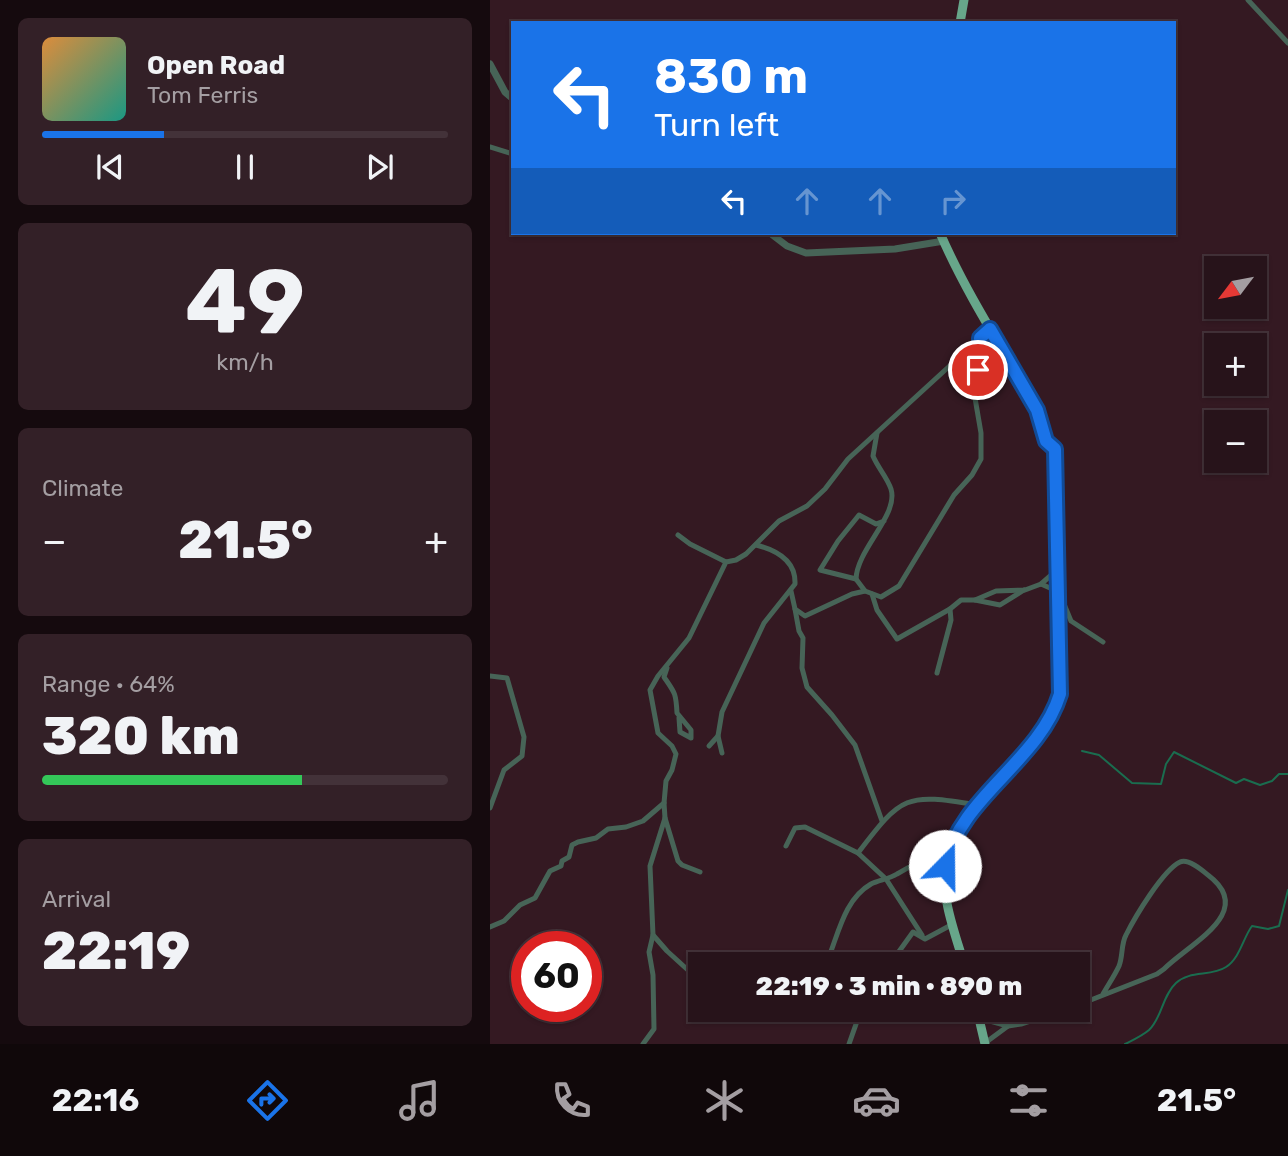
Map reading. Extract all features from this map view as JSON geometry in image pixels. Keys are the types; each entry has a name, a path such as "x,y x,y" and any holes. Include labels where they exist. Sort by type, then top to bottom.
{"main road":[{"path":"960,21 964,0"},
{"path":"942,237 954,265 1037,410 1046,441 1055,449 1059,592 1060,694 1057,704 1035,741 978,805 947,855 946,887 961,952"},
{"path":"980,1022 985,1043"}],"street":[{"path":"1248,0 1288,43"},
{"path":"490,64 505,92 511,97"},
{"path":"490,147 511,153"},
{"path":"773,235 787,246 806,253 895,249 942,237"},
{"path":"678,536 726,562 736,560 756,545 779,521 807,506 825,489 848,459 990,329"},
{"path":"795,610 805,616 852,594 864,591 881,597 898,586 954,495 978,467 982,452 975,398 981,355 980,338"},
{"path":"864,591 856,579 856,572 873,535 891,507 892,492 873,456 877,433"},
{"path":"856,579 820,570 859,515 876,524 884,521"},
{"path":"722,753 718,736 722,712 745,665 753,641 774,608 795,584 795,576 780,554 756,545"},
{"path":"700,872 678,861 665,818 663,803 666,781 676,754 658,733 650,690 689,638 726,562"},
{"path":"872,594 877,610 897,639 961,600 1000,605 1024,590 1041,584 1058,569"},
{"path":"1041,584 1059,592 1071,621 1103,642"},
{"path":"975,600 996,591 1024,590"},
{"path":"791,591 799,631 803,638 802,668 807,687 855,746 882,821"},
{"path":"937,673 951,620 950,609"},
{"path":"666,741 673,742 684,735 691,738 691,730 678,718 678,698 664,677 668,665"},
{"path":"490,676 507,678 524,737 522,756 504,770 490,808"},
{"path":"709,746 718,736"},
{"path":"858,853 882,821 897,807 910,800 933,797 978,805"},
{"path":"490,928 504,921 520,905 535,898 550,871 561,866 562,861 569,857 572,845 596,838 608,829 643,821 663,803"},
{"path":"643,1044 654,1029 653,975 649,952 653,935 650,866 665,818"},
{"path":"786,846 795,828 805,827 858,853 886,879 925,939 953,924"},
{"path":"831,952 850,902 872,884 929,856 947,855"},
{"path":"1090,1000 1157,974 1218,923 1226,913 1227,899 1223,887 1204,872 1186,861 1181,861 1154,890 1125,936 1119,966 1104,994"},
{"path":"899,952 913,932 922,935"},
{"path":"653,935 688,971"},
{"path":"849,1044 857,1022"},
{"path":"998,1022 1008,1026"},
{"path":"985,1043 1008,1026 1027,1022"}],"waterway":[{"path":"1082,751 1099,755 1132,783 1161,784 1166,764 1174,752 1236,783 1244,779 1260,785 1272,781 1279,774 1288,774"},
{"path":"1125,1044 1149,1030 1176,983 1188,976 1226,967 1235,958 1252,926 1268,929 1279,926 1288,890"}],"route":[{"path":"945,866 949,848 958,834 978,805 1035,741 1053,712 1060,694 1055,449 1046,441 1037,410 990,329 980,338 978,370"}]}
